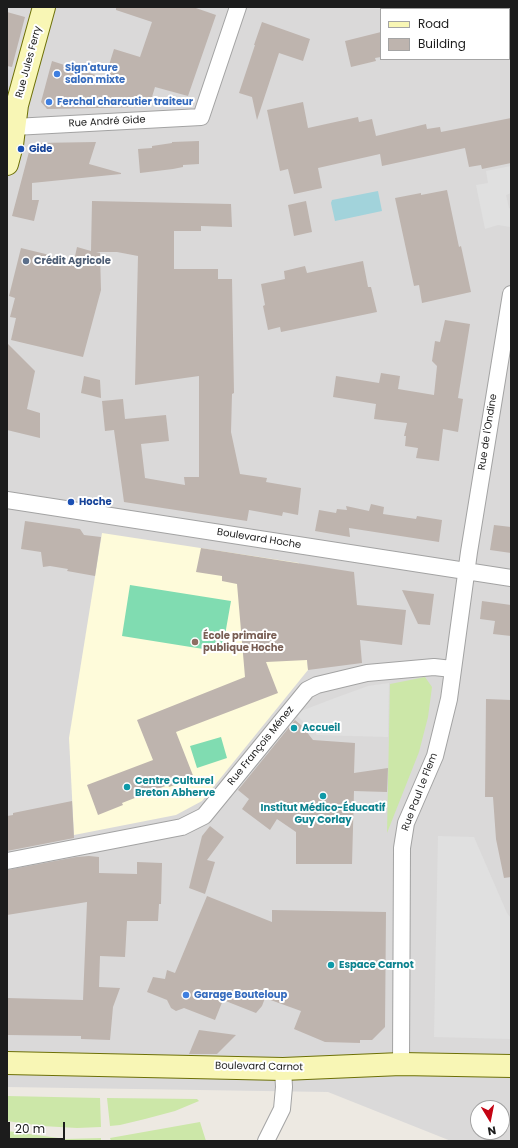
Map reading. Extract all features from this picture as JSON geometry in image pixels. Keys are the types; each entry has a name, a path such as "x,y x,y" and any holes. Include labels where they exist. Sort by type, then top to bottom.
{"street":[{"name":"Rue Jules Ferry","path":"7,164 12,145 10,126 18,105 44,7"},
{"name":"Rue André Gide","path":"10,126 201,117 238,7"},
{"name":"Rue de l'Ondine","path":"466,571 509,320 511,294"},
{"name":"Boulevard Hoche","path":"7,500 511,578"},
{"name":"Rue Paul Le Flem","path":"400,1064 402,848 406,823 435,756 449,699 466,571"},
{"name":"Rue François Ménez","path":"7,861 182,827 204,816 307,690 317,685 367,673 434,667 452,669"},
{"name":"Boulevard Carnot","path":"7,1063 283,1069 400,1064 511,1066"},
{"path":"266,1141 282,1108 284,1087 283,1069"}],"shaded area":[{"path":"7,7 511,7 511,1141 451,1141 328,1092 7,1087"},
{"path":"511,166 511,193 506,195 509,208 511,209 511,225 510,227 498,225 485,229 476,185 488,183 486,171"},
{"name":"École primaire publique Hoche","path":"102,533 299,563 308,670 202,801 176,815 74,835 69,738"},
{"path":"389,683 388,737 317,735 297,716 301,711 368,686"},
{"path":"438,836 474,837 507,913 511,918 511,1039 434,1037"}],"green space":[{"path":"130,585 231,601 222,652 122,636"},
{"path":"425,677 432,687 428,717 419,752 387,833 390,684"},
{"path":"221,737 227,758 197,768 190,746"},
{"path":"7,1096 100,1098 101,1127 77,1128 42,1126 7,1121"},
{"path":"107,1098 197,1099 199,1101 175,1111 120,1125 110,1126"},
{"path":"200,1122 206,1141 111,1141 110,1138"},
{"path":"7,1131 66,1139 101,1138 101,1141 7,1141"}],"water":[{"path":"378,191 382,211 335,221 331,203 332,200"}],"building":[{"path":"116,7 193,7 216,15 188,96 155,87 149,107 47,109 41,102 52,61 105,78 114,49 140,57 152,22 116,10"},
{"path":"7,12 25,17 12,67 7,66"},
{"path":"262,22 310,39 303,61 279,53 257,120 252,97 239,93"},
{"path":"380,32 380,57 375,58 376,61 351,67 345,41"},
{"path":"303,102 308,128 358,117 359,122 372,119 376,136 426,124 427,129 440,127 441,132 511,118 511,163 482,169 481,165 469,167 465,148 382,166 380,154 318,168 322,188 294,194 288,169 280,171 267,110"},
{"path":"199,141 199,164 183,165 183,167 173,169 140,173 138,149 152,148 152,146 172,142"},
{"path":"96,142 89,164 121,174 32,183 32,200 39,200 34,221 12,216 30,148 36,143"},
{"path":"447,190 459,247 461,246 471,292 422,303 419,285 414,286 395,198"},
{"path":"92,201 231,204 232,227 201,226 201,231 174,231 174,269 218,269 218,279 232,279 234,393 232,394 231,432 240,474 267,478 266,482 301,488 298,515 283,512 282,516 249,510 247,521 124,502 114,430 105,431 102,401 123,399 125,419 166,415 169,441 141,444 145,478 185,485 184,477 199,477 199,376 135,385 138,256 117,252 96,252 100,253 101,290 83,357 11,340 16,318 10,317 15,298 9,296 21,248 74,261 77,247 91,251"},
{"path":"306,201 312,232 294,236 288,205"},
{"path":"363,261 368,287 371,287 377,312 281,332 280,327 268,330 263,306 265,305 261,284 285,279 284,271 305,266 307,273"},
{"path":"445,320 470,324 458,398 463,399 458,432 443,429 439,461 416,458 418,448 405,446 406,436 404,436 407,423 374,419 376,404 333,397 336,376 379,383 381,373 400,376 398,389 434,395 437,366 432,361 435,341 440,342"},
{"path":"7,343 35,371 27,409 40,413 40,438 7,430"},
{"path":"84,376 100,380 101,398 81,393"},
{"path":"371,504 384,507 383,514 416,519 417,516 442,520 439,542 349,528 350,537 315,531 319,510 336,513 337,509 347,510 346,506 369,511"},
{"path":"25,521 80,529 84,535 101,537 95,576 67,571 68,569 50,566 43,567 41,552 21,549"},
{"path":"494,525 511,527 511,553 490,550"},
{"path":"201,548 354,572 357,605 406,610 402,645 360,640 362,663 308,670 307,660 266,662 278,693 176,732 194,778 169,787 168,785 122,803 123,805 98,815 87,785 153,760 137,720 245,677 237,584 222,581 222,576 196,572"},
{"path":"402,590 434,594 430,625 418,624"},
{"path":"482,601 511,605 511,636 493,634 495,621 480,619"},
{"path":"486,699 511,700 511,877 504,878 496,839 493,797 485,797"},
{"name":"Institut Médico-Éducatif Guy Corlay","path":"295,720 313,740 355,743 354,773 388,768 387,792 354,791 352,864 296,864 296,832 277,819 270,830 242,809 249,799 238,790"},
{"path":"72,801 74,838 7,851 7,816 13,815 13,813"},
{"path":"210,826 224,837 207,860 215,862 205,894 189,888 202,836"},
{"path":"76,857 99,857 99,873 137,874 137,862 162,863 161,904 159,904 158,921 127,921 125,957 100,956 99,987 120,988 113,1007 110,1040 81,1039 81,1036 7,1035 7,998 83,1000 87,902 7,915 7,870"},
{"path":"207,896 272,922 272,910 386,912 385,1027 372,1040 360,1040 360,1043 325,1042 294,1029 301,1011 265,998 262,1006 256,1013 223,1000 215,1020 184,1008 176,1011 171,1008 167,1000 147,992 153,977 165,979 167,970 175,973"},
{"path":"199,1030 236,1035 217,1054 189,1054"}],"place":[{"name":"Sign'ature salon mixte","path":"57,74"},
{"name":"Ferchal charcutier traiteur","path":"49,102"},
{"name":"Gide","path":"21,149"},
{"name":"Crédit Agricole","path":"26,261"},
{"name":"Hoche","path":"71,502"},
{"name":"École primaire publique Hoche","path":"195,642"},
{"name":"Accueil","path":"294,728"},
{"name":"Centre Culturel Breton Abherve","path":"127,787"},
{"name":"Institut Médico-Éducatif Guy Corlay","path":"323,796"},
{"name":"Espace Carnot","path":"331,965"},
{"name":"Garage Bouteloup","path":"186,995"}]}
